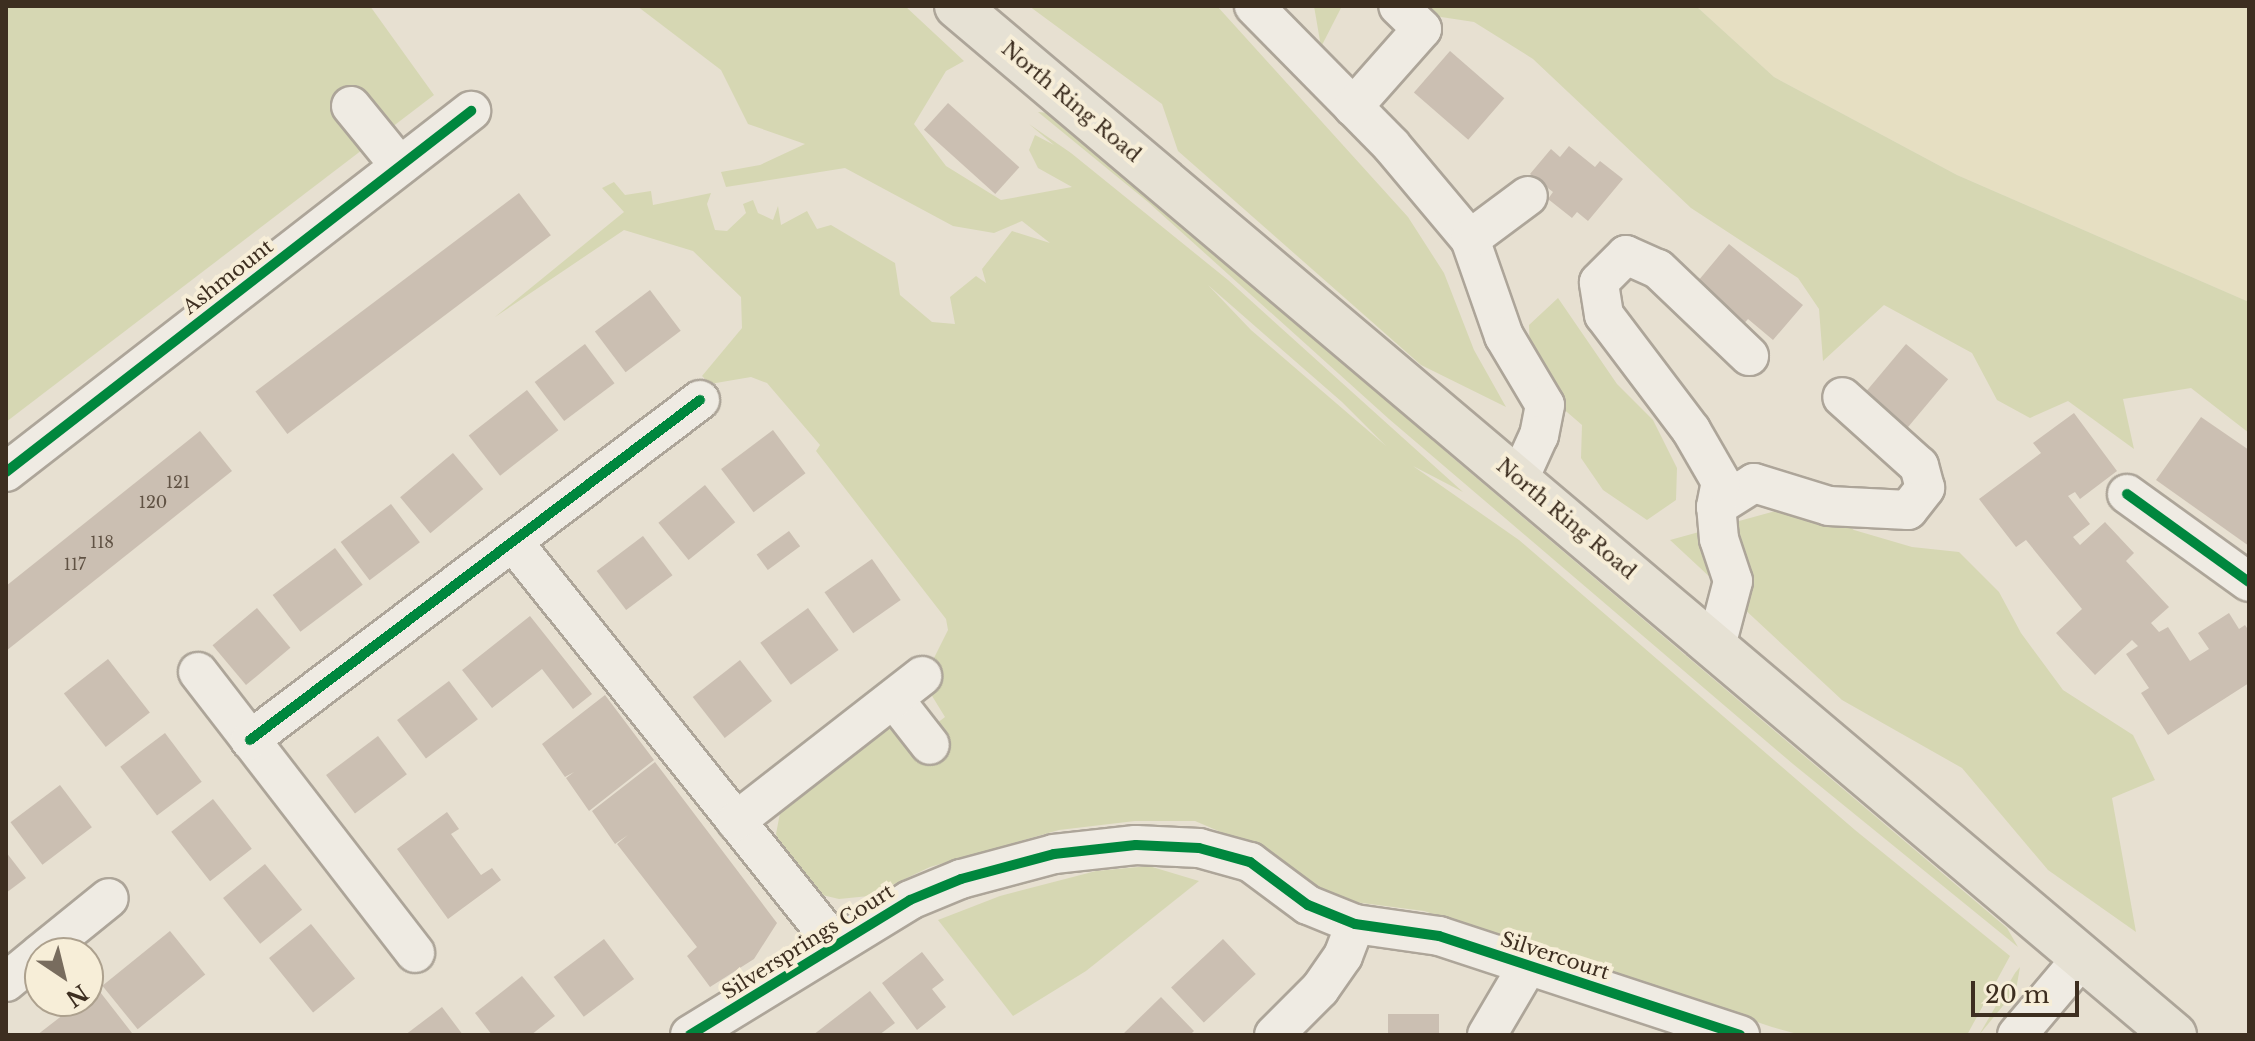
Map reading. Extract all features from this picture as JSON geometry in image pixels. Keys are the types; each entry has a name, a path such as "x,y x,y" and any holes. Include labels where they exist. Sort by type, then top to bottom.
{"main road":[{"name":"North Ring Road","path":"957,6 2174,1035"}],"street":[{"path":"1254,6 1353,107 1470,239 1504,336 1545,405 1539,435 1519,479"},
{"path":"1353,107 1422,29 1398,6"},
{"path":"351,106 400,166"},
{"name":"Ashmount","path":"6,472 471,111"},
{"path":"1470,239 1528,196"},
{"path":"1716,646 1733,581 1719,539 1716,507 1721,482 1691,430 1604,315 1599,282 1626,255 1658,269 1749,356"},
{"path":"1716,507 1754,483 1829,506 1908,510 1925,488 1919,466 1842,397"},
{"path":"250,740 700,400"},
{"path":"2127,494 2249,582"},
{"name":"Silversprings Court","path":"513,542 834,943"},
{"path":"198,672 250,740 352,847 415,953"},
{"path":"736,821 908,688 930,745"},
{"name":"Silversprings Court","path":"690,1035 834,943 910,900 961,879 1054,854 1136,845 1199,848 1250,862 1308,905 1355,924"},
{"path":"62,937 109,898"},
{"path":"1291,1029 1343,956 1355,924"},
{"name":"Silvercourt","path":"1355,924 1439,936 1740,1035"},
{"path":"2017,1035 2083,957"},
{"path":"1487,1035 1527,967"},
{"path":"6,982 24,968"}],"shaded area":[{"path":"1696,6 2249,6 2249,302 1957,175 1774,77"}],"green space":[{"path":"6,6 370,6 434,95 6,422"},
{"path":"637,6 905,6 964,61 946,71 914,124 946,166 1001,200 1072,187 1038,168 1029,150 1035,135 1054,145 1029,124 1071,153 1228,280 1463,492 1413,466 1519,540 1855,830 2010,956 1967,1035 1801,1035 1772,1027 1424,911 1339,900 1249,844 1195,821 1135,821 1059,830 930,867 869,896 839,899 818,894 783,850 776,834 780,813 797,792 887,722 919,737 945,717 929,691 931,664 948,630 946,619 816,451 820,445 767,383 751,377 710,384 702,376 742,328 741,297 693,251 624,230 495,317 624,212 602,188 614,182 625,195 651,191 653,205 711,193 707,204 715,230 727,231 746,213 743,204 753,200 758,213 773,220 778,206 781,225 807,211 817,229 831,225 895,263 900,295 932,322 955,324 950,297 976,276 986,283 982,269 1012,231 1050,243 1022,221 994,233 953,226 845,168 726,187 721,172 760,165 805,144 748,124 721,70","holes":["1208,285 1342,402 1386,446 1251,330"]},
{"path":"1029,6 1217,6 1408,217 1444,273 1474,350 1506,407 1421,365 1178,151 1162,104"},
{"path":"1314,6 1342,6 1321,47"},
{"path":"1422,6 1696,6 1774,77 1957,175 2249,302 2249,433 2191,388 2123,399 2134,449 2068,401 2030,418 1997,400 1972,353 1884,305 1823,361 1819,309 1798,278 1691,208 1533,59 1474,22 1428,15"},
{"path":"1038,112 1050,113 1305,326 1453,458 2007,928 2018,947 1793,764 1389,419 1148,202"},
{"path":"1558,298 1617,384 1653,420 1677,468 1676,500 1647,520 1603,490 1581,458 1582,425 1531,381 1529,325"},
{"path":"1812,501 1854,530 1912,547 1959,552 1999,592 2021,633 2063,690 2133,735 2155,780 2112,798 2136,932 2048,870 1962,768 1842,700 1670,540"},
{"path":"1149,866 1199,881 1086,971 1013,1016 938,920 1000,896 1096,871"},
{"path":"2020,967 2016,990 1979,1035 2015,973"}],"building":[{"path":"1450,51 1504,98 1468,140 1414,93"},
{"path":"948,103 1019,167 995,194 924,130"},
{"path":"1569,146 1595,167 1600,161 1623,179 1588,221 1577,212 1572,218 1548,199 1553,192 1530,174 1551,149 1560,157"},
{"path":"519,193 551,235 287,434 255,392"},
{"path":"1729,244 1803,305 1773,340 1748,319 1741,327 1693,287"},
{"path":"650,290 681,331 626,372 595,332"},
{"path":"585,344 614,383 564,421 535,382"},
{"path":"1906,344 1948,379 1908,428 1866,392"},
{"path":"527,390 558,430 500,476 469,436"},
{"path":"2074,413 2117,471 2080,499 2075,492 2068,496 2090,524 2073,537 2080,545 2105,522 2134,553 2126,561 2169,607 2151,623 2159,632 2168,627 2190,661 2209,649 2198,633 2229,613 2239,629 2245,625 2249,631 2249,683 2168,735 2141,693 2149,688 2126,654 2138,646 2132,640 2095,675 2056,633 2082,609 2026,540 2016,547 1979,499 2041,453 2033,443"},
{"path":"2201,417 2249,450 2249,546 2156,480"},
{"path":"773,430 805,473 754,512 721,469"},
{"path":"200,431 232,471 6,651 6,586"},
{"path":"453,453 483,489 430,533 400,497"},
{"path":"705,485 735,522 689,560 658,523"},
{"path":"391,504 420,542 370,580 341,542"},
{"path":"789,531 800,546 768,570 757,555"},
{"path":"643,536 672,575 626,610 597,571"},
{"path":"335,548 363,585 300,632 273,595"},
{"path":"872,559 901,600 853,633 824,592"},
{"path":"257,608 290,648 246,685 213,645"},
{"path":"808,608 839,650 791,685 760,643"},
{"path":"530,616 592,694 573,709 542,669 492,708 462,670"},
{"path":"108,659 150,713 106,747 64,693"},
{"path":"740,660 772,701 725,738 693,697"},
{"path":"449,681 478,719 426,758 397,720"},
{"path":"605,695 654,760 589,811 566,778 574,772 565,777 542,744"},
{"path":"165,733 202,782 157,815 120,767"},
{"path":"378,736 407,774 355,813 326,775"},
{"path":"655,762 777,923 754,959 710,987 687,956 697,947 617,844 628,835 615,844 592,811"},
{"path":"60,785 92,827 42,865 10,822"},
{"path":"213,799 252,849 210,881 171,832"},
{"path":"447,812 459,829 451,834 481,875 492,868 501,880 448,919 397,849"},
{"path":"6,852 26,878 6,893"},
{"path":"265,864 302,910 260,944 223,898"},
{"path":"311,924 355,978 313,1012 269,958"},
{"path":"170,931 205,975 138,1029 104,984"},
{"path":"604,939 634,979 584,1017 554,977"},
{"path":"1223,939 1256,974 1204,1023 1171,987"},
{"path":"922,952 944,980 932,989 946,1007 917,1030 882,983"},
{"path":"522,976 555,1016 531,1035 492,1035 475,1013"},
{"path":"870,991 895,1023 879,1035 813,1035"},
{"path":"104,997 132,1033 37,1035 60,1017 104,1017"},
{"path":"1161,997 1194,1031 1190,1035 1122,1035"},
{"path":"442,1007 463,1035 405,1035"},
{"path":"1388,1014 1439,1014 1439,1035 1388,1035"}],"cycle path":[{"path":"6,472 471,111"},
{"path":"250,740 700,400"},
{"path":"2127,494 2249,582"},
{"path":"690,1035 910,900 961,879 1054,854 1136,845 1199,848 1250,862 1308,905 1355,924 1439,936 1740,1035"}]}
